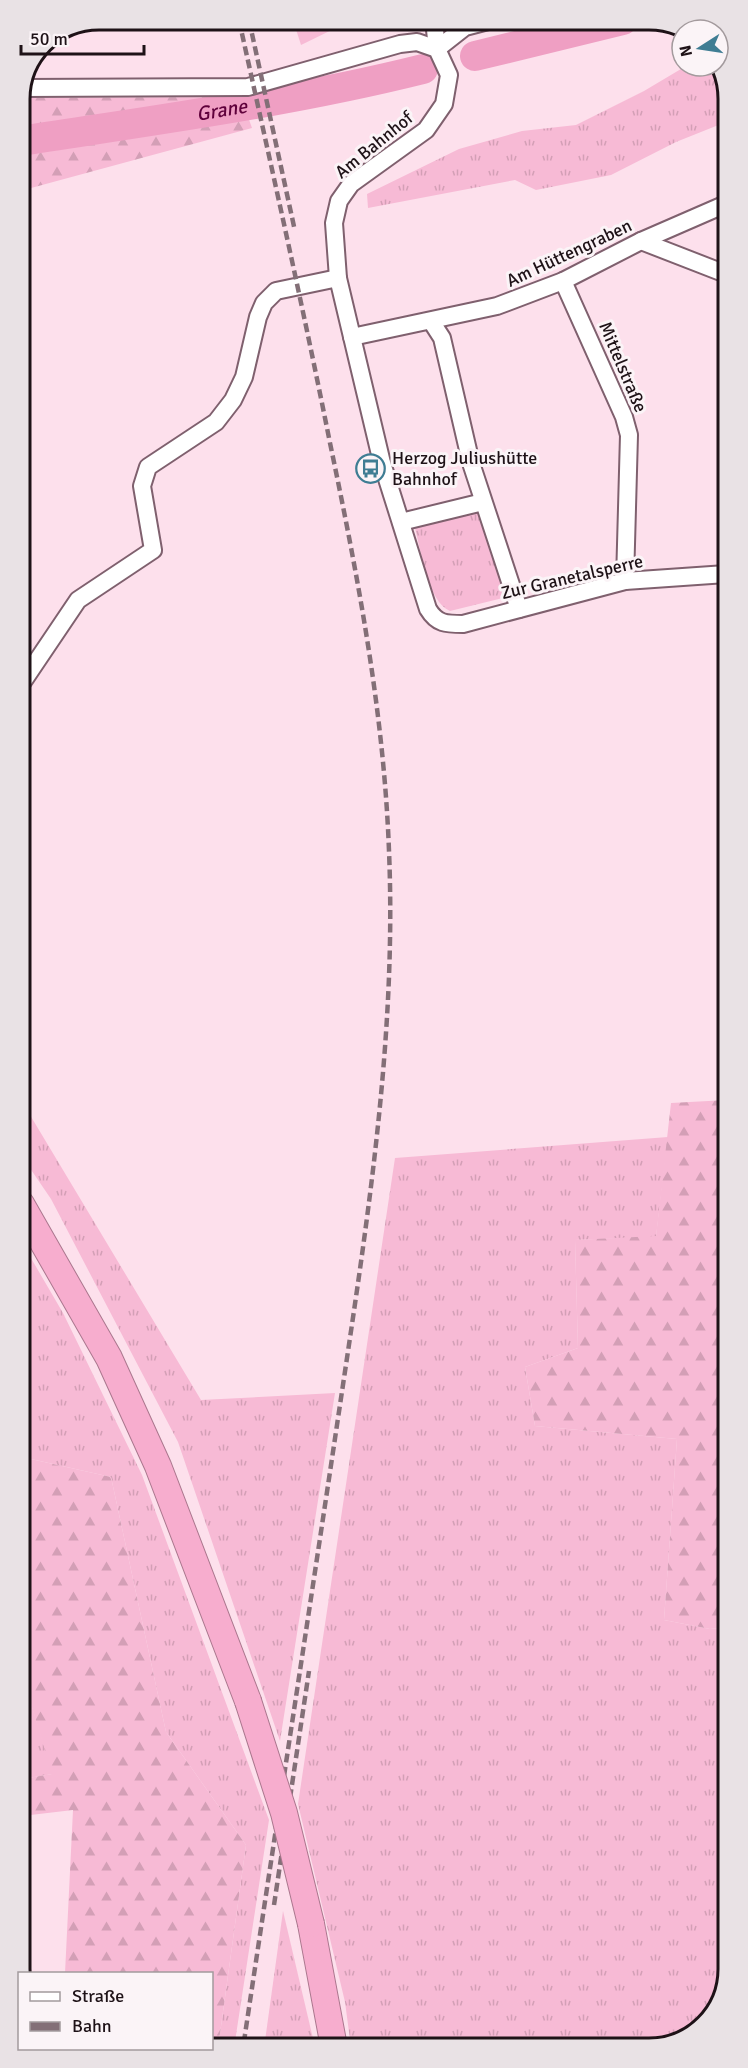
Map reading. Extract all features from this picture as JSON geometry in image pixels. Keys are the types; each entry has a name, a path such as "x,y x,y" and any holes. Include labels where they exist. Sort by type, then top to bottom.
{"highway":[{"path":"30,1220 114,1368 158,1466 248,1701 284,1813 311,1924 332,2038"}],"street":[{"name":"Am Bahnhof","path":"435,30 437,49 449,75 444,104 426,130 351,184 339,201 334,223 338,278 382,463 422,594 434,619 444,624 463,624"},
{"path":"31,88 248,87 400,44 417,42 437,49 461,30"},
{"name":"Am Hüttengraben","path":"352,337 497,306 563,281 641,241 718,207"},
{"path":"641,241 718,271"},
{"path":"30,672 78,600 153,550 142,486 148,467 216,422 233,400 244,377 258,317 264,303 276,291 338,278"},
{"name":"Mittelstraße","path":"563,281 624,417 629,435 625,581"},
{"path":"431,321 442,338 483,502 519,609"},
{"path":"401,522 483,502"},
{"name":"Zur Granetalsperre","path":"463,624 625,581 650,577 718,574"}],"green space":[{"path":"296,30 332,30 301,45"},
{"path":"670,76 670,78 715,78 716,81 718,125 676,142 611,175 536,190 515,180 368,208 367,194 459,149 522,131 576,125"},
{"path":"241,97 252,128 30,188 30,98"},
{"path":"478,511 507,597 450,611 442,606 431,587 415,528"},
{"path":"718,1100 718,1628 710,1629 664,1620 677,1439 535,1426 525,1367 578,1348 575,1240 656,1236 671,1103"},
{"path":"30,1115 201,1400 335,1393 280,1741 178,1442 51,1199 30,1168"},
{"path":"668,1137 656,1237 575,1240 578,1348 525,1367 535,1426 677,1439 664,1620 710,1629 718,1628 717,1978 709,2004 698,2018 676,2033 667,2036 649,2038 350,2038 345,2002 298,1804 395,1158"},
{"path":"30,1256 63,1313 142,1475 269,1820 236,2038 219,2038 246,1845 166,1732 111,1477 30,1459"},
{"path":"30,1459 111,1477 166,1732 246,1845 219,2038 213,2038 213,1972 65,1972 73,1810 30,1815 30,1778 52,1774 30,1701"},
{"path":"30,1700 53,1774 30,1778"},
{"path":"283,1911 313,2038 265,2038"}],"waterway":[{"name":"Grane","path":"475,56 582,30"},
{"name":"Grane","path":"30,139 273,101 423,69"}],"railway":[{"path":"241,30 308,337 360,595 382,748 389,851 390,923 383,1067 368,1211 245,2038"},
{"path":"251,30 295,231"},
{"path":"274,1905 309,1671"}],"place":[{"name":"Herzog Juliushütte Bahnhof","path":"371,468"}]}
